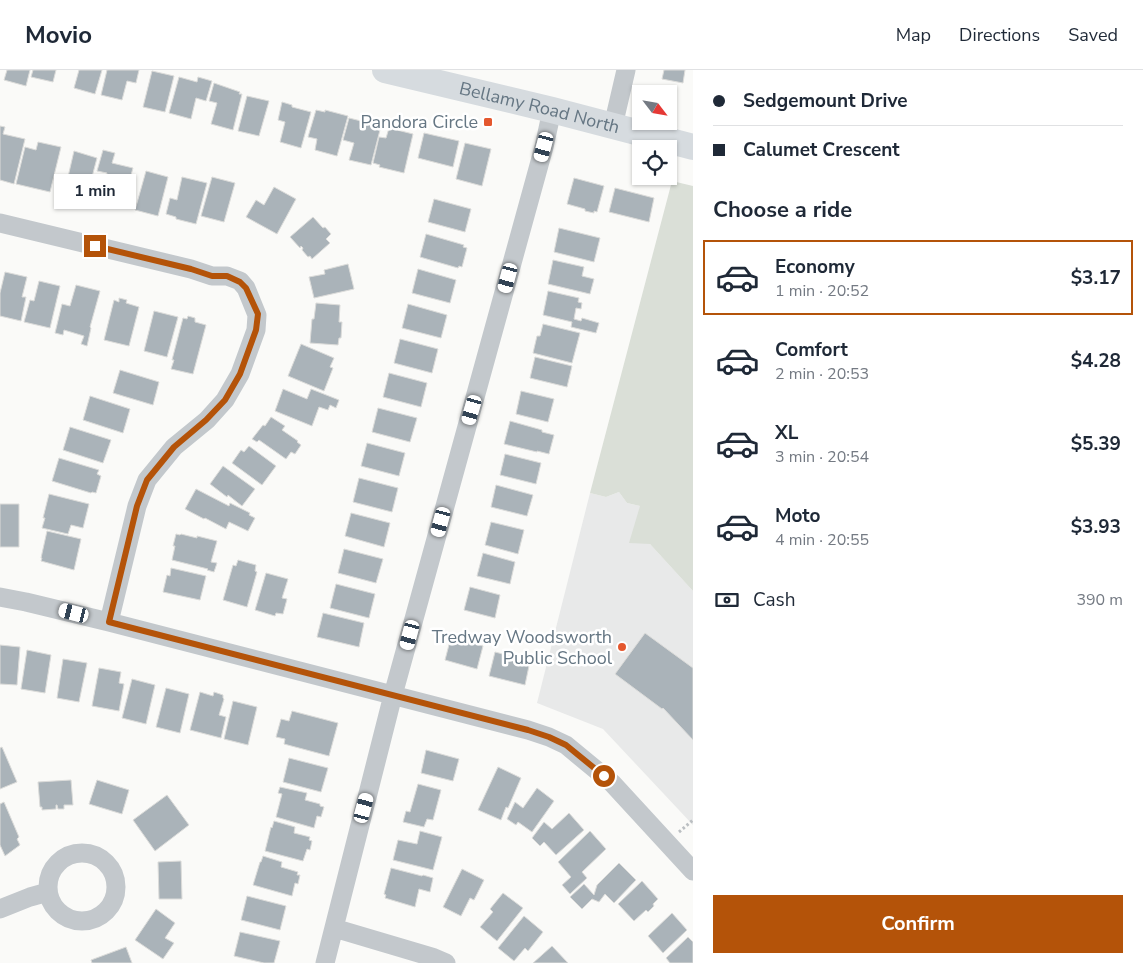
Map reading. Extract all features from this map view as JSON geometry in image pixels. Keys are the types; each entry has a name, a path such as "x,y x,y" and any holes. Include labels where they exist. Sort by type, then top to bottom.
{"street":[{"name":"Bellamy Road North","path":"386,70 552,110 693,147"},
{"path":"613,126 626,70"},
{"path":"324,963 393,695 544,147 552,110"},
{"path":"0,223 191,269 212,276 227,276 240,282 246,288 258,314 256,330 240,374 225,400 206,420 174,447 147,480 137,506 109,622"},
{"path":"0,597 109,622 549,737 566,745 612,783 693,870"},
{"path":"0,909 48,892"},
{"path":"334,928 432,957 446,963"}],"shaded area":[{"path":"677,182 693,186 693,591 650,544 629,543 640,506 627,503 619,492 606,497 590,493 671,185 677,185"},
{"name":"Tredway Woodsworth Public School","path":"619,492 627,503 640,506 650,544 693,591 693,825 603,729 537,703 590,493 606,497"}],"building":[{"path":"7,70 30,70 26,86 4,80"},
{"path":"33,70 56,70 53,82 31,77"},
{"path":"79,70 102,70 95,94 74,88"},
{"path":"107,70 139,70 136,83 127,81 122,100 101,95"},
{"path":"664,70 685,70 683,83 662,79"},
{"path":"152,71 174,76 165,112 143,107"},
{"path":"179,77 197,82 198,77 212,81 206,101 196,98 191,119 169,113"},
{"path":"214,83 242,94 233,130 211,124 217,103 209,101"},
{"path":"247,96 269,101 259,136 238,131"},
{"path":"282,102 311,112 301,148 280,142 285,122 278,120"},
{"path":"316,110 325,112 325,110 348,116 337,156 315,150 317,139 308,137"},
{"path":"349,118 381,126 371,165 349,160 354,143 343,140"},
{"path":"0,126 5,127 3,134 25,139 14,184 0,180"},
{"path":"389,128 413,134 404,173 379,167 380,165 373,163 379,137 386,138"},
{"path":"424,133 459,141 453,167 418,158"},
{"path":"38,142 61,147 50,192 16,184 25,147 36,150"},
{"path":"465,143 491,149 482,186 456,179"},
{"path":"103,150 115,153 112,163 133,168 122,207 99,201 107,173 97,171"},
{"path":"74,151 97,158 87,196 85,195 84,200 64,194"},
{"path":"146,171 168,177 158,216 135,210"},
{"path":"182,177 207,183 196,224 176,219 176,217 166,214 170,198 177,200"},
{"path":"212,177 235,183 224,222 201,216"},
{"path":"574,178 604,186 597,212 585,211 585,209 567,204"},
{"path":"274,187 296,199 277,234 246,217 256,200 264,205"},
{"path":"615,188 654,198 649,222 609,212"},
{"path":"434,199 471,209 465,232 428,222"},
{"path":"313,217 331,234 326,239 330,243 312,259 290,237"},
{"path":"559,228 600,238 594,262 554,252"},
{"path":"426,234 464,245 463,247 467,248 462,267 459,266 458,268 420,257"},
{"path":"553,260 584,267 582,276 594,279 590,294 548,284"},
{"path":"348,264 354,289 314,298 309,277 325,274 324,270"},
{"path":"418,269 456,280 450,303 412,293"},
{"path":"5,272 27,277 22,297 26,297 21,321 0,316 0,293"},
{"path":"39,281 60,286 50,328 24,322 30,300 34,301"},
{"path":"76,285 100,291 87,346 81,344 84,336 64,330 63,335 55,333 62,304 70,306"},
{"path":"548,291 579,298 578,302 582,303 581,309 576,308 574,319 581,321 582,318 599,323 596,333 571,327 572,322 543,315"},
{"path":"119,298 127,300 126,303 139,307 129,346 104,340 114,300 119,302"},
{"path":"316,303 340,305 339,322 342,322 341,338 339,338 338,345 310,343 312,319 314,319"},
{"path":"408,304 447,315 441,338 402,328"},
{"path":"154,311 178,317 167,357 144,351"},
{"path":"188,316 195,318 195,322 206,325 193,374 171,369 183,318 187,319"},
{"path":"543,324 580,333 572,363 533,353 537,336 540,336"},
{"path":"400,339 438,349 432,373 394,363"},
{"path":"301,344 334,358 330,367 333,368 324,391 288,376"},
{"path":"535,357 572,366 567,387 530,378"},
{"path":"120,370 159,382 153,405 113,393"},
{"path":"389,373 427,383 421,407 383,397"},
{"path":"283,389 307,399 311,389 339,400 336,408 330,405 328,410 319,407 312,426 275,411"},
{"path":"521,391 554,399 548,422 516,414"},
{"path":"90,396 130,409 123,433 83,420"},
{"path":"378,408 417,418 410,442 372,432"},
{"path":"271,417 285,426 282,430 301,445 295,454 291,452 286,459 259,440 257,442 252,439"},
{"path":"510,421 554,435 549,454 504,444"},
{"path":"70,427 111,440 103,463 63,450"},
{"path":"367,443 405,453 399,476 361,466"},
{"path":"249,446 276,466 262,485 232,463 241,450 244,452"},
{"path":"505,454 541,463 536,484 500,475"},
{"path":"59,458 99,470 97,474 101,476 96,493 52,481"},
{"path":"223,466 255,489 242,506 210,484"},
{"path":"359,478 398,488 392,512 353,502"},
{"path":"496,485 533,495 527,516 491,507"},
{"path":"196,489 229,506 230,503 250,513 249,515 255,518 248,531 229,522 226,529 185,509"},
{"path":"49,494 89,504 83,528 71,525 68,534 42,528"},
{"path":"0,504 19,504 19,547 0,547"},
{"path":"351,513 390,523 384,547 345,536"},
{"path":"491,522 524,530 518,554 485,545"},
{"path":"47,531 81,539 74,570 41,561"},
{"path":"176,534 197,538 197,536 217,541 211,562 217,563 214,572 172,560"},
{"path":"344,549 383,559 376,583 338,573"},
{"path":"483,553 515,562 510,584 477,576"},
{"path":"238,560 256,565 255,571 257,572 247,607 223,600 233,565 236,566"},
{"path":"171,568 206,576 200,600 163,592 167,575 170,576"},
{"path":"266,573 288,579 282,598 287,599 283,614 276,613 275,616 255,610"},
{"path":"336,584 375,594 369,618 330,608"},
{"path":"470,587 500,595 495,618 464,610"},
{"path":"323,613 364,623 359,647 317,637"},
{"path":"645,633 693,668 693,740 663,708 615,674"},
{"path":"451,637 483,646 477,669 445,660"},
{"path":"0,645 20,647 17,685 0,684"},
{"path":"27,650 51,655 45,693 21,689"},
{"path":"495,652 530,661 525,685 489,676"},
{"path":"63,659 87,663 79,702 57,698"},
{"path":"99,668 121,672 119,683 124,684 119,711 92,706"},
{"path":"132,679 155,685 146,724 122,718"},
{"path":"166,688 189,694 180,733 156,727"},
{"path":"200,692 213,696 214,692 223,695 224,699 219,715 226,717 221,738 190,730"},
{"path":"233,701 257,707 248,745 224,739"},
{"path":"292,711 338,723 329,756 284,744 285,739 276,737 281,719 289,721"},
{"path":"2,747 17,782 0,789 0,748"},
{"path":"426,750 459,759 453,781 421,773"},
{"path":"289,758 328,768 321,792 283,782"},
{"path":"498,767 521,778 501,820 478,810"},
{"path":"71,780 73,805 64,805 64,809 58,809 56,805 56,809 42,810 42,807 40,807 38,782"},
{"path":"97,780 129,790 122,814 89,804"},
{"path":"418,784 441,790 433,820 427,819 424,827 403,822 406,811 410,812"},
{"path":"280,787 307,793 305,800 324,807 321,817 317,816 314,828 276,817 282,794 278,793"},
{"path":"537,788 554,801 532,832 518,822 516,825 507,819 515,802 523,808"},
{"path":"167,795 189,825 155,851 133,820"},
{"path":"4,802 19,837 17,839 20,845 5,856 0,845 0,804"},
{"path":"569,813 584,830 556,855 544,842 540,846 532,838 544,822 552,829"},
{"path":"274,821 295,827 294,833 310,837 309,840 312,841 310,850 307,849 303,861 265,851"},
{"path":"420,831 442,837 433,870 393,860 398,840 417,844"},
{"path":"590,831 606,849 582,872 587,878 570,894 562,885 571,877 558,862"},
{"path":"263,856 282,862 281,867 298,872 297,875 300,875 298,884 295,883 292,896 253,885"},
{"path":"181,861 182,899 159,899 158,862"},
{"path":"619,863 636,880 614,903 605,894 599,902 592,899 582,909 570,897 584,884 594,895 597,885"},
{"path":"391,868 433,878 430,892 419,889 415,907 385,898 386,895 384,894"},
{"path":"462,869 484,880 474,900 470,898 461,916 443,907"},
{"path":"642,881 658,899 648,912 646,910 634,921 618,904"},
{"path":"503,893 523,908 497,941 480,927 493,912 490,909"},
{"path":"247,896 286,906 280,930 241,920"},
{"path":"156,909 175,923 165,938 174,943 163,959 135,940"},
{"path":"672,913 687,930 663,953 648,936"},
{"path":"524,916 543,932 528,951 525,948 514,961 498,948"},
{"path":"240,932 280,941 274,963 264,963 234,956"},
{"path":"688,937 693,942 693,963 670,963 666,958"},
{"path":"552,946 568,963 533,963"},
{"path":"126,947 132,963 92,963 91,960"}],"place":[{"name":"Pandora Circle","path":"488,122"},
{"name":"Tredway Woodsworth Public School","path":"622,647"}],"route":[{"path":"95,246 191,269 212,276 227,276 240,282 246,288 258,314 256,330 240,374 225,400 194,432 174,447 147,480 137,506 109,622 528,730 566,745 604,776"}]}
